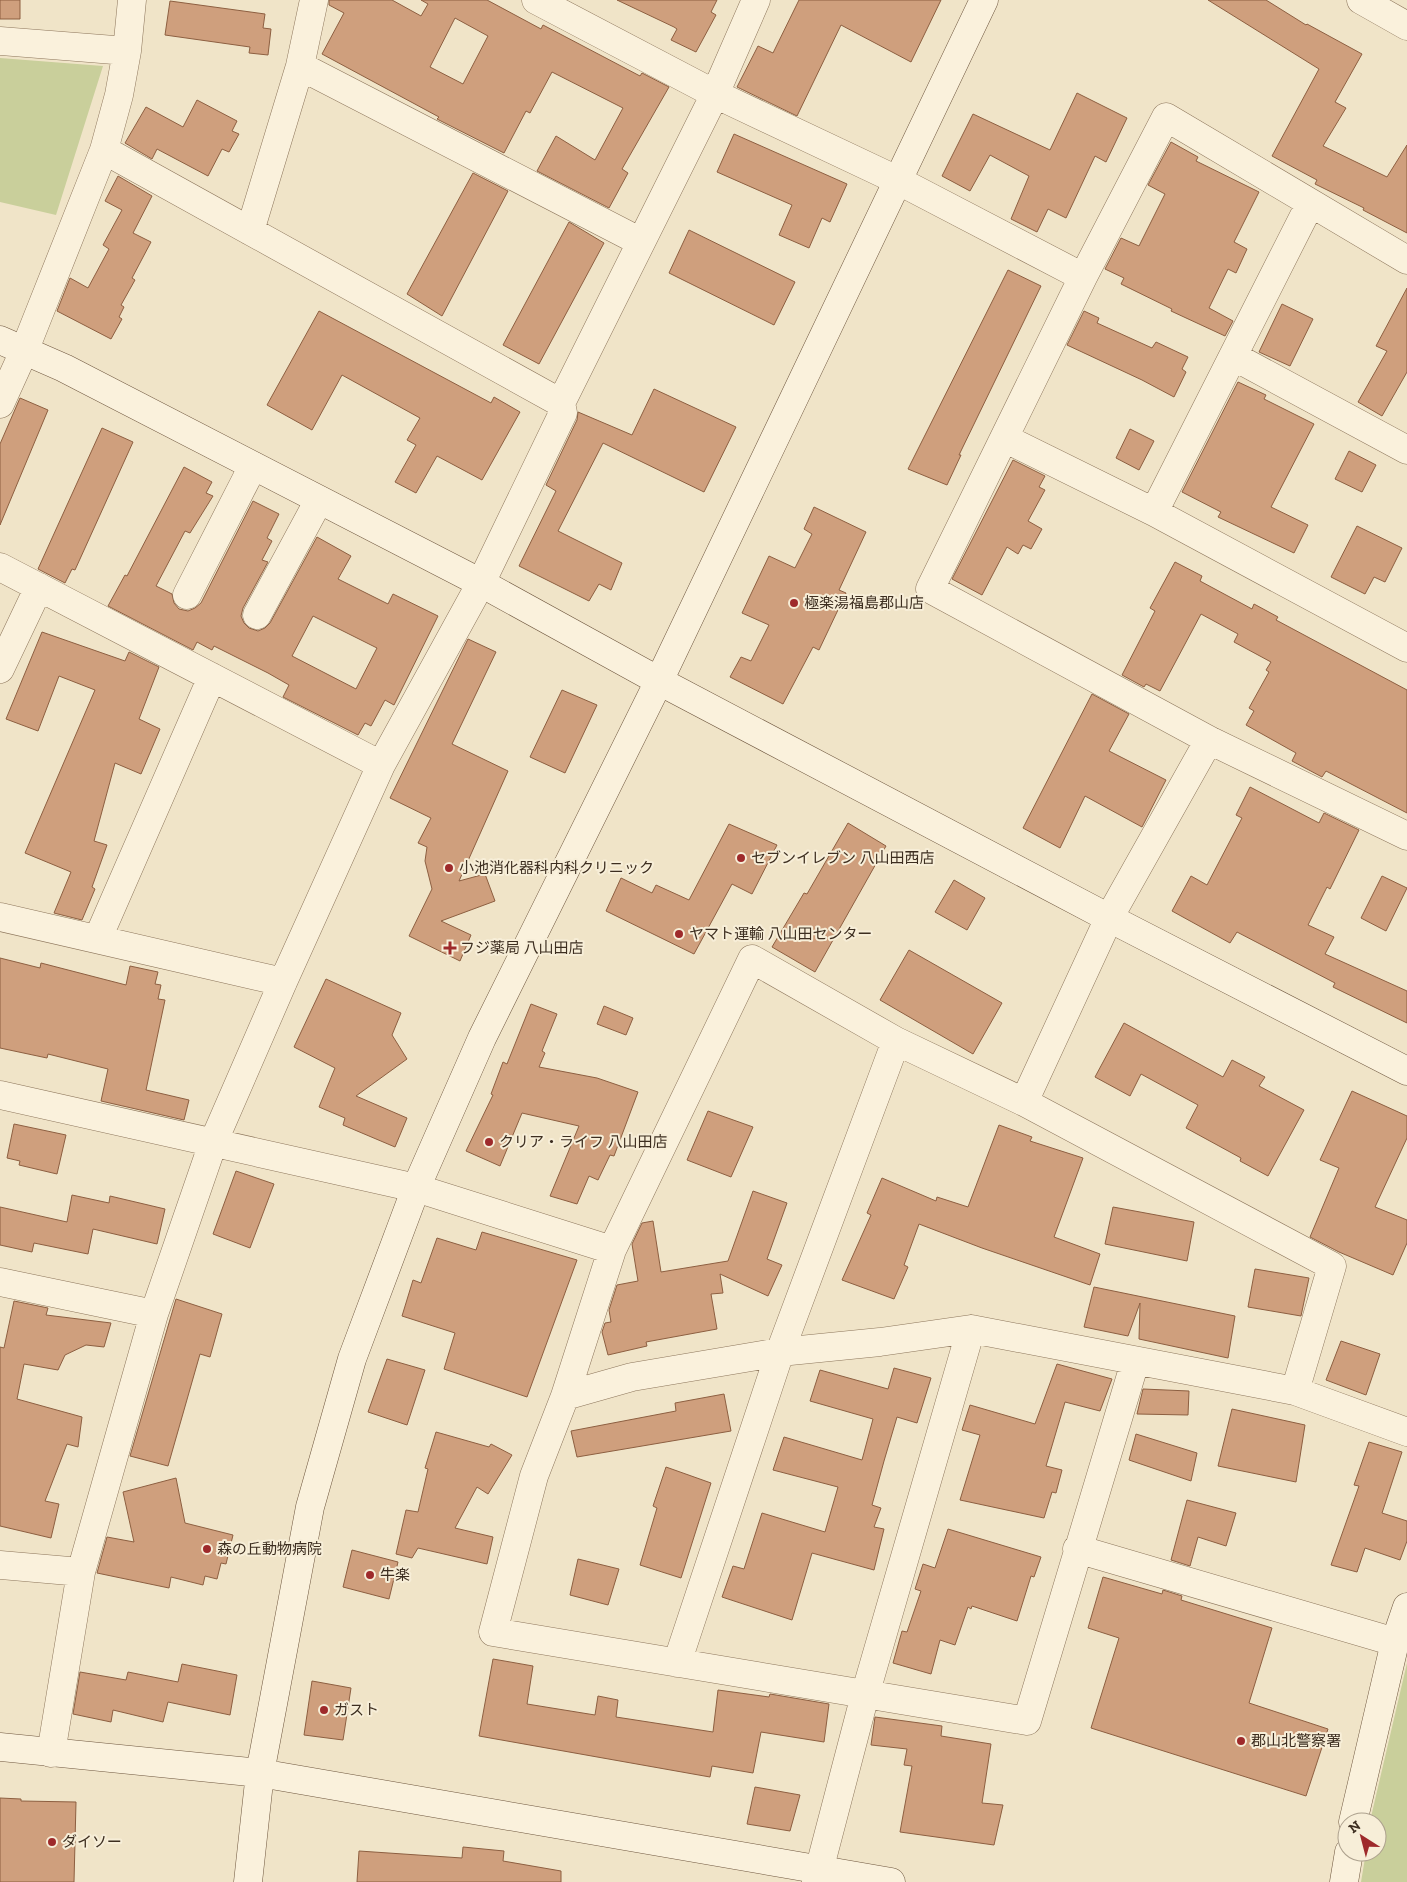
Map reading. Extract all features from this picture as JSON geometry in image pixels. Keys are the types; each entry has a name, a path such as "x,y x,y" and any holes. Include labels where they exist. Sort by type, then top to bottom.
{"street":[{"path":"0,404 25,349 104,150 119,95 127,51 132,0"},
{"path":"250,231 300,66 314,0"},
{"path":"536,0 715,94 897,180 1083,277"},
{"path":"51,1753 81,1572 154,1314 213,1143 381,765 481,583 563,413 561,403 715,94 756,0"},
{"path":"248,1882 260,1773 310,1507 352,1359 416,1188 482,1038 659,681 984,0"},
{"path":"1361,0 1407,26"},
{"path":"0,41 127,51"},
{"path":"300,66 641,242"},
{"path":"1407,260 1166,117 1083,277 930,589 1209,740 1407,836"},
{"path":"104,150 561,403"},
{"path":"1154,512 1310,204"},
{"path":"0,340 25,349 481,583 659,681 1109,918 1407,1071"},
{"path":"1233,356 1407,450"},
{"path":"1004,438 1154,512 1407,648"},
{"path":"187,595 252,466"},
{"path":"257,615 319,500"},
{"path":"0,566 381,765"},
{"path":"0,669 39,587"},
{"path":"98,938 212,677"},
{"path":"1024,1102 1109,918 1209,740"},
{"path":"0,917 283,982"},
{"path":"1135,1362 1077,1549 1027,1721 492,1632 534,1476 565,1396 612,1250 752,959 896,1041 1024,1102 1332,1266 1295,1391"},
{"path":"677,1662 780,1352 896,1041"},
{"path":"0,1095 416,1188 612,1250"},
{"path":"0,1282 154,1314"},
{"path":"565,1396 632,1377 780,1352 880,1342 971,1328 1135,1362 1295,1391 1407,1432"},
{"path":"817,1876 864,1695 971,1328"},
{"path":"1077,1549 1395,1642"},
{"path":"0,1565 81,1572"},
{"path":"1355,1812 1395,1642 1407,1607"},
{"path":"0,1747 260,1773 817,1876 891,1882"},
{"path":"1344,1882 1347,1862"}],"green space":[{"path":"0,58 103,66 56,215 0,202"},
{"path":"1407,1663 1407,1882 1361,1882 1364,1862 1387,1862 1387,1812 1372,1812"}],"building":[{"path":"0,0 20,0 20,19 0,19"},
{"path":"329,0 392,0 421,16 428,4 421,0 487,0 541,29 543,25 640,76 642,73 669,87 622,169 628,173 609,208 537,171 556,136 595,160 623,108 552,72 530,113 526,111 504,153 437,119 439,117 322,54 344,13 329,5","holes":["455,18 488,36 463,84 430,67"]},
{"path":"617,0 717,0 711,12 716,15 696,52 671,40 677,29 674,27"},
{"path":"799,0 941,0 911,62 841,25 797,116 737,87 758,46 773,53"},
{"path":"1208,0 1266,0 1306,25 1362,54 1335,102 1346,108 1323,146 1387,177 1407,145 1407,233 1363,210 1364,208 1315,184 1317,180 1272,156 1319,69"},
{"path":"170,1 265,14 263,28 271,29 268,55 249,53 250,47 165,35"},
{"path":"1077,93 1127,118 1106,162 1095,156 1066,218 1048,209 1037,232 1011,219 1029,176 990,155 970,191 942,176 973,114 1050,150"},
{"path":"197,100 237,121 232,131 239,134 229,152 222,149 208,176 157,149 152,159 125,143 146,107 183,127"},
{"path":"734,134 847,184 830,222 822,218 809,248 779,235 792,205 717,172"},
{"path":"1171,142 1198,157 1196,161 1259,192 1234,242 1247,249 1236,273 1228,269 1209,308 1233,321 1225,336 1171,311 1172,309 1121,284 1124,278 1105,269 1121,238 1139,246 1165,194 1148,185"},
{"path":"473,173 508,191 442,316 407,294"},
{"path":"118,176 152,196 133,233 151,242 132,278 135,280 121,305 124,307 119,317 122,319 111,339 57,311 70,278 88,288 109,249 103,245 122,210 105,201"},
{"path":"569,222 604,243 539,364 503,345"},
{"path":"689,230 795,282 774,325 669,273"},
{"path":"1008,270 1041,286 959,455 961,455 947,485 908,469"},
{"path":"1407,288 1407,372 1382,416 1358,402 1387,351 1376,346"},
{"path":"1282,304 1313,319 1290,366 1259,352"},
{"path":"319,311 491,403 494,397 520,412 482,480 437,456 416,493 395,482 416,445 407,440 420,418 342,375 312,430 267,405"},
{"path":"1084,311 1099,318 1097,323 1152,348 1156,342 1188,357 1182,369 1186,372 1174,397 1067,345"},
{"path":"1238,382 1266,395 1264,399 1314,424 1271,507 1308,525 1294,553 1218,517 1221,512 1182,492"},
{"path":"654,389 736,427 704,492 603,443 558,531 622,563 611,590 599,584 589,601 519,566 556,491 546,485 577,420 578,412 632,435"},
{"path":"20,398 48,410 0,525 0,444"},
{"path":"102,428 133,442 75,570 72,569 65,583 38,569"},
{"path":"1130,429 1154,441 1139,470 1116,458"},
{"path":"1349,451 1376,465 1362,492 1335,479"},
{"path":"1013,460 1045,476 1039,487 1045,490 1028,521 1042,529 1031,549 1023,545 1018,554 1007,547 982,595 952,579"},
{"path":"184,467 212,482 206,493 213,496 190,533 185,531 156,586 172,594 174,603 179,609 188,611 201,603 253,501 279,514 267,538 272,541 262,560 268,562 243,608 241,616 249,628 258,631 270,623 317,537 351,556 338,579 388,604 393,594 438,616 394,705 385,700 371,726 365,723 358,735 283,697 289,685 268,673 214,646 212,650 197,642 193,650 108,606 125,575 127,576","holes":["313,616 377,648 356,689 292,656"]},
{"name":"極楽湯福島郡山店","path":"814,507 866,532 839,590 846,593 819,650 813,647 783,704 730,677 741,657 751,661 769,625 742,613 769,556 795,568 812,534 804,529"},
{"path":"1357,526 1402,548 1385,582 1374,577 1365,594 1331,577"},
{"path":"1175,562 1202,576 1200,581 1252,609 1254,604 1278,617 1276,620 1407,690 1407,813 1326,771 1322,777 1292,761 1296,753 1246,725 1254,711 1249,708 1269,672 1266,670 1271,662 1234,642 1238,634 1201,614 1160,691 1146,684 1144,687 1122,675 1155,611 1150,608"},
{"path":"42,632 125,661 129,652 159,667 139,719 160,729 141,774 115,763 94,841 107,845 92,887 95,889 82,920 54,913 71,872 25,853 95,690 59,676 38,731 6,719"},
{"path":"468,639 496,652 452,744 508,771 459,881 485,874 495,901 441,921 471,935 460,961 409,936 432,889 425,861 427,847 418,843 431,818 390,798"},
{"path":"562,690 597,705 565,773 530,757"},
{"path":"1092,694 1129,714 1109,751 1166,780 1142,827 1085,796 1060,848 1023,828"},
{"path":"1250,787 1319,823 1324,813 1359,830 1330,889 1327,887 1308,925 1334,937 1325,954 1407,991 1407,1023 1333,987 1335,983 1237,932 1230,943 1172,911 1191,876 1207,885 1242,818 1236,815"},
{"path":"848,823 886,846 815,972 772,947 804,893 807,894"},
{"path":"729,824 777,845 752,894 732,884 694,954 606,911 621,878 652,893 656,885 689,900"},
{"path":"1382,876 1407,888 1386,931 1361,918"},
{"path":"954,880 985,898 967,930 935,912"},
{"path":"909,950 1002,1003 973,1054 880,1000"},
{"path":"0,958 40,968 41,963 126,985 130,966 158,972 155,984 161,985 158,999 165,1000 146,1090 189,1100 184,1120 101,1101 108,1069 48,1054 47,1058 0,1048"},
{"path":"326,979 401,1013 392,1035 407,1059 356,1096 407,1118 395,1147 343,1125 345,1118 319,1107 335,1068 294,1047"},
{"path":"531,1004 557,1014 542,1051 545,1053 539,1067 597,1078 638,1092 614,1156 610,1155 598,1180 589,1176 577,1204 550,1196 579,1126 522,1113 500,1166 466,1151 493,1095 491,1094 503,1062 507,1064"},
{"path":"604,1006 633,1018 626,1035 597,1024"},
{"path":"1124,1023 1223,1077 1232,1060 1265,1077 1259,1086 1304,1110 1268,1176 1240,1161 1241,1158 1186,1128 1198,1105 1141,1074 1130,1096 1095,1077"},
{"path":"1352,1091 1407,1116 1407,1138 1375,1207 1407,1220 1407,1243 1393,1275 1339,1252 1310,1237 1339,1168 1320,1160"},
{"path":"708,1111 753,1127 731,1177 687,1160"},
{"path":"14,1124 66,1135 57,1174 19,1165 20,1161 7,1158"},
{"path":"999,1125 1032,1137 1030,1141 1083,1158 1054,1237 1100,1254 1090,1285 919,1224 904,1265 908,1267 894,1299 842,1280 871,1215 867,1213 882,1178 936,1201 937,1197 968,1207"},
{"path":"236,1171 274,1184 250,1248 213,1234"},
{"path":"753,1191 787,1203 767,1259 782,1265 768,1296 720,1274 723,1293 711,1294 717,1329 646,1342 647,1346 608,1355 602,1332 605,1323 611,1322 609,1310 617,1285 638,1281 632,1244 642,1223 653,1221 661,1272 728,1261"},
{"path":"72,1195 109,1203 110,1196 165,1209 157,1244 93,1229 88,1254 34,1243 32,1252 0,1245 0,1207 67,1222"},
{"path":"1113,1207 1194,1222 1187,1261 1105,1244"},
{"path":"482,1232 577,1260 527,1397 444,1369 455,1333 402,1316 413,1280 421,1283 437,1238 476,1250"},
{"path":"1255,1269 1309,1278 1301,1316 1248,1307"},
{"path":"1094,1287 1235,1316 1228,1358 1139,1339 1140,1303 1128,1336 1084,1327"},
{"path":"176,1299 222,1314 210,1357 200,1354 168,1466 130,1456"},
{"path":"14,1301 48,1308 46,1315 111,1323 104,1347 86,1345 65,1355 58,1370 24,1364 17,1399 82,1417 78,1447 67,1444 45,1501 59,1504 51,1538 0,1526 0,1347 4,1348"},
{"path":"1341,1341 1380,1354 1366,1395 1326,1380"},
{"path":"387,1359 425,1370 407,1425 368,1412"},
{"path":"1057,1364 1112,1379 1100,1411 1065,1402 1046,1466 1062,1470 1056,1493 1052,1492 1044,1518 960,1500 980,1435 962,1430 970,1405 1035,1424"},
{"path":"894,1368 931,1378 917,1423 897,1417 872,1505 881,1508 874,1527 884,1529 874,1570 812,1553 792,1620 722,1597 733,1566 744,1569 762,1513 825,1532 838,1487 773,1470 784,1437 862,1460 873,1419 810,1401 820,1370 888,1389"},
{"path":"1143,1389 1189,1391 1188,1415 1137,1414"},
{"path":"724,1394 731,1431 577,1457 571,1431 676,1411 675,1403"},
{"path":"1232,1409 1305,1425 1296,1482 1218,1466"},
{"path":"436,1432 489,1447 491,1444 512,1455 488,1494 477,1487 455,1528 493,1537 487,1564 418,1548 412,1558 396,1554 406,1510 418,1512 428,1469 425,1468"},
{"path":"1136,1434 1197,1453 1191,1481 1129,1460"},
{"path":"1369,1442 1402,1452 1382,1513 1407,1521 1407,1541 1400,1560 1365,1548 1357,1572 1331,1565 1359,1486 1354,1485"},
{"path":"666,1467 711,1483 681,1578 640,1565 657,1508 653,1506"},
{"path":"176,1478 185,1523 233,1535 226,1564 221,1563 217,1579 205,1576 203,1585 171,1577 169,1588 97,1573 107,1537 134,1542 123,1492"},
{"path":"1187,1500 1236,1513 1226,1546 1198,1537 1190,1566 1171,1560"},
{"path":"948,1529 1041,1557 1034,1577 1031,1576 1017,1621 972,1606 971,1609 968,1607 955,1645 940,1640 931,1674 893,1663 902,1631 907,1632 921,1591 915,1589 923,1564 935,1568"},
{"name":"牛楽","path":"352,1550 398,1562 389,1599 343,1587"},
{"path":"578,1559 619,1569 608,1605 570,1595"},
{"path":"1103,1577 1162,1594 1163,1590 1182,1596 1181,1600 1272,1628 1249,1703 1328,1729 1306,1796 1091,1728 1119,1638 1088,1628"},
{"path":"493,1659 533,1666 527,1704 595,1715 598,1696 618,1700 616,1717 713,1732 718,1690 769,1697 770,1694 829,1704 824,1742 761,1732 753,1773 712,1766 710,1777 479,1736"},
{"path":"182,1664 237,1675 230,1715 168,1702 163,1722 113,1710 111,1722 73,1714 80,1672 126,1680 128,1672 178,1682"},
{"path":"312,1681 351,1688 343,1740 304,1735"},
{"path":"875,1717 942,1726 941,1736 991,1744 982,1803 1003,1805 994,1845 900,1832 912,1766 904,1765 907,1749 871,1745"},
{"path":"755,1787 800,1795 790,1831 747,1824"},
{"name":"ダイソー","path":"0,1798 21,1799 21,1801 76,1802 74,1882 0,1882"},
{"path":"463,1847 504,1851 503,1861 561,1871 561,1882 357,1882 359,1851 462,1858"}],"place":[{"name":"極楽湯福島郡山店","path":"794,603"},
{"name":"セブンイレブン 八山田西店","path":"741,858"},
{"name":"小池消化器科内科クリニック","path":"449,868"},
{"name":"ヤマト運輸 八山田センター","path":"679,934"},
{"name":"フジ薬局 八山田店","path":"450,948"},
{"name":"クリア・ライフ 八山田店","path":"489,1142"},
{"name":"森の丘動物病院","path":"207,1549"},
{"name":"牛楽","path":"370,1575"},
{"name":"ガスト","path":"324,1710"},
{"name":"郡山北警察署","path":"1241,1741"},
{"name":"ダイソー","path":"52,1842"}]}
